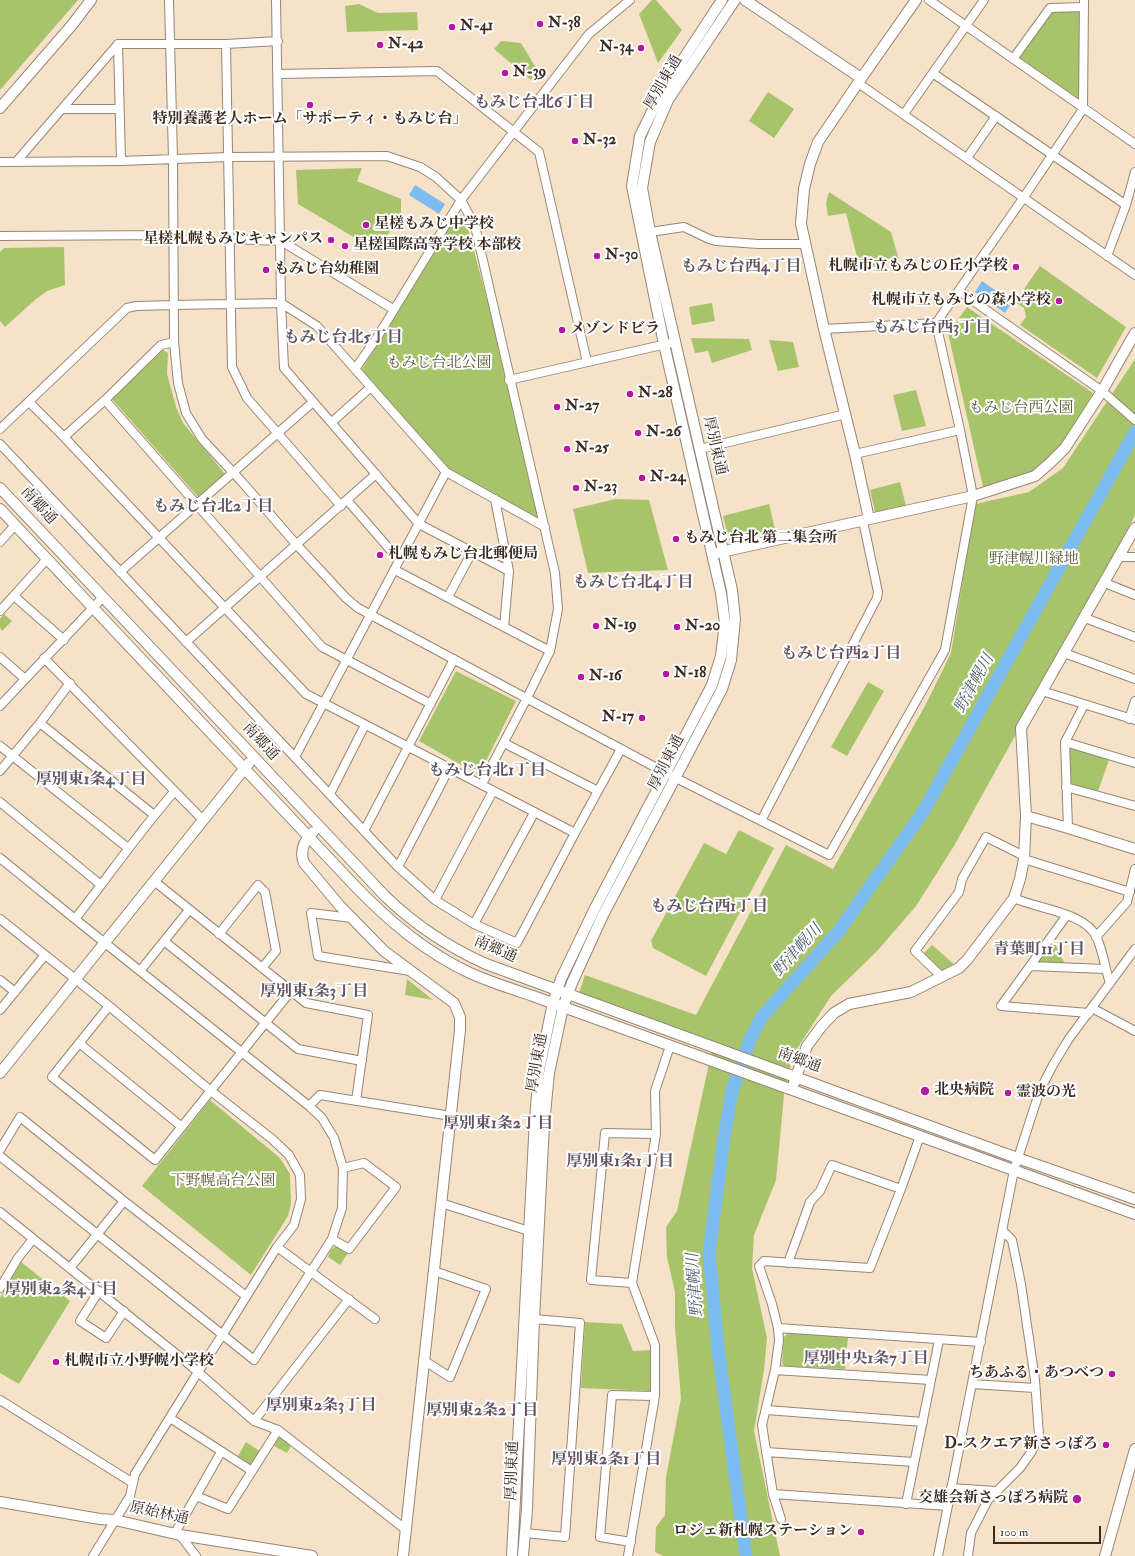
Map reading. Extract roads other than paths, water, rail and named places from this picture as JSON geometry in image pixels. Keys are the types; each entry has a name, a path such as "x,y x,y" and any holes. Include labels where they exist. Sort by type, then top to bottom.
{"street":[{"path":"0,108 72,25 91,0"},
{"path":"169,0 173,159 174,342 178,383 186,413 202,439 296,544 346,598 358,608 666,773 829,855 945,650 973,496 936,323 1083,109 1084,4 1050,8 1013,58"},
{"path":"276,0 278,41 281,303 284,368 419,524 509,571"},
{"path":"355,369 461,200 589,34 630,0"},
{"name":"厚別東通","path":"523,1556 527,1509 534,1319 544,1124 549,1073 564,1007 572,983 604,915 722,689 731,660 735,619 732,590 718,553 664,344 632,186 640,136 661,92 722,0"},
{"name":"厚別東通","path":"512,1556 535,1119 540,1070 553,1003 560,978 712,685 721,656 725,623 718,553 700,449 650,232 642,188 650,142 668,100 735,0"},
{"path":"745,0 904,114 1135,275"},
{"path":"761,821 878,598 855,454 824,329 801,224 804,188 810,164 818,142 916,0"},
{"path":"929,0 1135,144"},
{"path":"904,114 934,74 984,0"},
{"path":"16,162 118,44 226,44 278,41"},
{"path":"118,44 121,160"},
{"path":"226,44 232,367 247,398 278,434 399,560"},
{"path":"278,74 437,71 539,152 587,362"},
{"path":"934,74 1126,205"},
{"path":"63,109 119,110"},
{"path":"967,158 996,116"},
{"path":"0,162 229,157 279,158 387,156 420,167 436,177 461,200 474,226 509,380 545,527 555,573 558,609 550,651 482,784"},
{"path":"1107,256 1126,205 1135,172"},
{"path":"650,232 684,227 708,239 716,241 758,244 806,244"},
{"path":"0,236 174,235"},
{"path":"229,239 281,241 393,309"},
{"path":"959,291 1102,391 1135,420"},
{"path":"0,429 127,308 136,306 281,303 317,326 446,472 545,527"},
{"path":"824,329 936,323"},
{"path":"718,553 973,496 1035,476 1065,448 1102,391 1135,333"},
{"path":"64,436 105,400 161,346 174,342"},
{"path":"509,380 675,342"},
{"path":"332,422 371,387"},
{"path":"105,400 322,647 431,704"},
{"path":"29,402 64,436 306,694 450,767 534,813 575,833"},
{"path":"120,572 313,402"},
{"path":"700,449 846,414"},
{"path":"855,454 960,430"},
{"path":"0,444 398,867 435,900 474,924 517,943 621,749"},
{"path":"295,757 446,472"},
{"path":"186,642 376,474"},
{"name":"南郷通","path":"0,488 385,896 420,927 451,947 471,957 557,990 1135,1199"},
{"path":"495,499 509,571 504,627"},
{"name":"南郷通","path":"0,509 375,907 425,948 470,973 1135,1214"},
{"path":"0,542 16,525"},
{"path":"792,1090 807,1046 834,1013 849,1004 911,992 959,968 967,960 1014,898 1020,879 1024,858 1026,816 1021,728 1135,528"},
{"path":"448,597 472,552"},
{"path":"1119,557 1135,556"},
{"path":"0,611 47,559"},
{"path":"395,570 550,651"},
{"path":"1105,583 1135,595"},
{"path":"14,596 64,640"},
{"path":"0,706 44,658 64,640 104,598"},
{"path":"1085,618 1135,637"},
{"path":"1064,653 1135,679"},
{"path":"0,657 25,679"},
{"path":"44,658 203,820"},
{"path":"364,830 454,659"},
{"path":"0,771 40,723 70,683"},
{"path":"1042,691 1132,720 1135,701"},
{"path":"1068,828 1065,742 1084,705"},
{"path":"40,723 154,815"},
{"path":"330,794 365,725"},
{"path":"1065,742 1135,764"},
{"path":"504,743 598,791"},
{"path":"0,746 128,848"},
{"path":"0,1073 254,758"},
{"path":"398,867 450,767"},
{"path":"1066,787 1135,806"},
{"path":"435,900 493,791"},
{"path":"75,919 128,848 174,792"},
{"path":"0,802 101,885"},
{"path":"474,924 534,813"},
{"path":"1026,816 1135,849"},
{"path":"319,827 302,847 302,857 304,863 352,918 384,951 454,1003 460,1017 451,1116 423,1360 403,1556"},
{"path":"942,976 916,951 959,892 962,879 986,837 1024,858 1130,892"},
{"path":"0,858 322,1118 334,1138 343,1168 342,1208 332,1239 254,1360 0,1156"},
{"path":"1096,937 1127,902 1135,869"},
{"path":"154,882 306,1003 368,1015 356,1101"},
{"path":"219,934 258,885 265,892 276,951 262,968"},
{"path":"1014,898 1021,902 1067,915 1084,923 1096,937 1110,983"},
{"path":"140,971 189,910"},
{"path":"352,918 311,913 318,956 410,971"},
{"path":"1067,915 1001,1006 1091,1010 1135,1031"},
{"path":"0,919 272,1139 289,1156 300,1175 301,1199 294,1225 277,1247 135,1474 130,1496 93,1556"},
{"path":"164,941 298,1049 362,1061"},
{"path":"938,1556 1014,1170 1018,1157 1040,1090 1052,1065 1068,1040 1135,949"},
{"path":"0,1010 45,955"},
{"path":"1030,966 1105,969"},
{"path":"0,980 15,992"},
{"path":"109,1006 52,1077 155,1160 291,992"},
{"path":"79,1043 182,1127"},
{"path":"628,1556 655,1396 654,1345 632,1283 656,1134 655,1091 670,1046"},
{"path":"309,1106 320,1095 451,1116"},
{"path":"0,1150 20,1117 124,1201 246,1296"},
{"path":"632,1283 591,1280 605,1133 656,1134"},
{"path":"781,1519 773,1494 762,1425 776,1370 779,1341 778,1328 772,1304 758,1266 764,1261 870,1268 920,1136"},
{"path":"332,1239 349,1248 396,1187 364,1163 343,1168"},
{"path":"788,1263 810,1202 820,1191 832,1165 901,1189"},
{"path":"70,1268 124,1201"},
{"path":"441,1203 529,1231"},
{"path":"0,1212 124,1311 198,1372 254,1421 278,1430 405,1529"},
{"path":"968,1556 971,1533 988,1500 1020,1468 1032,1451 1039,1435 1035,1388 1021,1284 1012,1240 1003,1231"},
{"path":"0,1288 18,1258 33,1238"},
{"path":"277,1247 350,1299 375,1319"},
{"path":"423,1360 450,1377 486,1289 434,1271"},
{"path":"99,1291 80,1321 106,1338 124,1311"},
{"path":"254,1421 350,1299"},
{"path":"525,1533 565,1537 580,1323 534,1319"},
{"path":"778,1328 981,1342"},
{"path":"906,1504 939,1340"},
{"path":"776,1370 931,1380"},
{"path":"972,1384 1035,1388"},
{"path":"630,1542 600,1537 612,1395 655,1396"},
{"path":"0,1400 133,1483"},
{"path":"767,1410 923,1422"},
{"path":"170,1418 252,1471"},
{"path":"196,1496 228,1509 278,1430"},
{"path":"1106,1556 1135,1449"},
{"path":"196,1556 177,1534 196,1496 221,1452"},
{"path":"766,1452 914,1462"},
{"path":"570,1458 606,1461"},
{"path":"951,1488 996,1491"},
{"path":"773,1494 948,1506"},
{"name":"原始林通","path":"0,1502 100,1519 115,1520 177,1534 312,1556"}],"water":[{"path":"415,185 445,204 439,214 409,195"},
{"path":"982,281 1012,302 1005,313 975,292"}],"waterway":[{"name":"野津幌川","path":"746,1556 718,1348 709,1253 724,1138 732,1091 750,1040 761,1018 838,932 923,812 1135,432"}],"place":[{"name":"N-38","path":"540,24"},
{"name":"N-41","path":"452,27"},
{"name":"N-42","path":"380,45"},
{"name":"N-34","path":"641,48"},
{"name":"N-39","path":"505,73"},
{"name":"特別養護老人ホーム「サポーティ・もみじ台」","path":"310,105"},
{"name":"N-32","path":"575,141"},
{"name":"星槎もみじ中学校","path":"366,225"},
{"name":"星槎札幌もみじキャンパス","path":"331,240"},
{"name":"星槎国際高等学校 本部校","path":"345,246"},
{"name":"N-30","path":"597,256"},
{"name":"札幌市立もみじの丘小学校","path":"1016,267"},
{"name":"もみじ台幼稚園","path":"266,270"},
{"name":"札幌市立もみじの森小学校","path":"1059,301"},
{"name":"メゾンドビラ","path":"562,330"},
{"name":"N-28","path":"630,394"},
{"name":"N-27","path":"557,407"},
{"name":"N-26","path":"638,433"},
{"name":"N-25","path":"567,449"},
{"name":"N-24","path":"642,478"},
{"name":"N-23","path":"576,488"},
{"name":"もみじ台北 第二集会所","path":"676,539"},
{"name":"札幌もみじ台北郵便局","path":"380,555"},
{"name":"N-19","path":"596,626"},
{"name":"N-20","path":"677,627"},
{"name":"N-18","path":"666,674"},
{"name":"N-16","path":"581,677"},
{"name":"N-17","path":"642,718"},
{"name":"北央病院","path":"925,1091"},
{"name":"霊波の光","path":"1008,1093"},
{"name":"札幌市立小野幌小学校","path":"56,1362"},
{"name":"ちあふる・あつべつ","path":"1112,1374"},
{"name":"D-スクエア新さっぽろ","path":"1106,1445"},
{"name":"交雄会新さっぽろ病院","path":"1077,1499"},
{"name":"ロジェ新札幌ステーション","path":"861,1532"}],"district":[{"name":"もみじ台北6丁目","path":"534,104"},
{"name":"もみじ台西4丁目","path":"741,268"},
{"name":"もみじ台西3丁目","path":"932,329"},
{"name":"もみじ台北5丁目","path":"343,339"},
{"name":"もみじ台北2丁目","path":"213,508"},
{"name":"もみじ台北4丁目","path":"633,584"},
{"name":"もみじ台西2丁目","path":"841,655"},
{"name":"もみじ台北1丁目","path":"487,772"},
{"name":"厚別東1条4丁目","path":"91,781"},
{"name":"もみじ台西1丁目","path":"709,908"},
{"name":"青葉町11丁目","path":"1039,951"},
{"name":"厚別東1条3丁目","path":"314,993"},
{"name":"厚別東1条2丁目","path":"498,1125"},
{"name":"厚別東1条1丁目","path":"620,1163"},
{"name":"厚別東2条4丁目","path":"61,1291"},
{"name":"厚別中央1条7丁目","path":"866,1360"},
{"name":"厚別東2条3丁目","path":"321,1407"},
{"name":"厚別東2条2丁目","path":"482,1412"},
{"name":"厚別東2条1丁目","path":"606,1461"}],"park label":[{"name":"もみじ台北公園","path":"439,364"},
{"name":"もみじ台西公園","path":"1021,409"},
{"name":"野津幌川緑地","path":"1034,560"},
{"name":"下野幌高台公園","path":"223,1182"}]}
